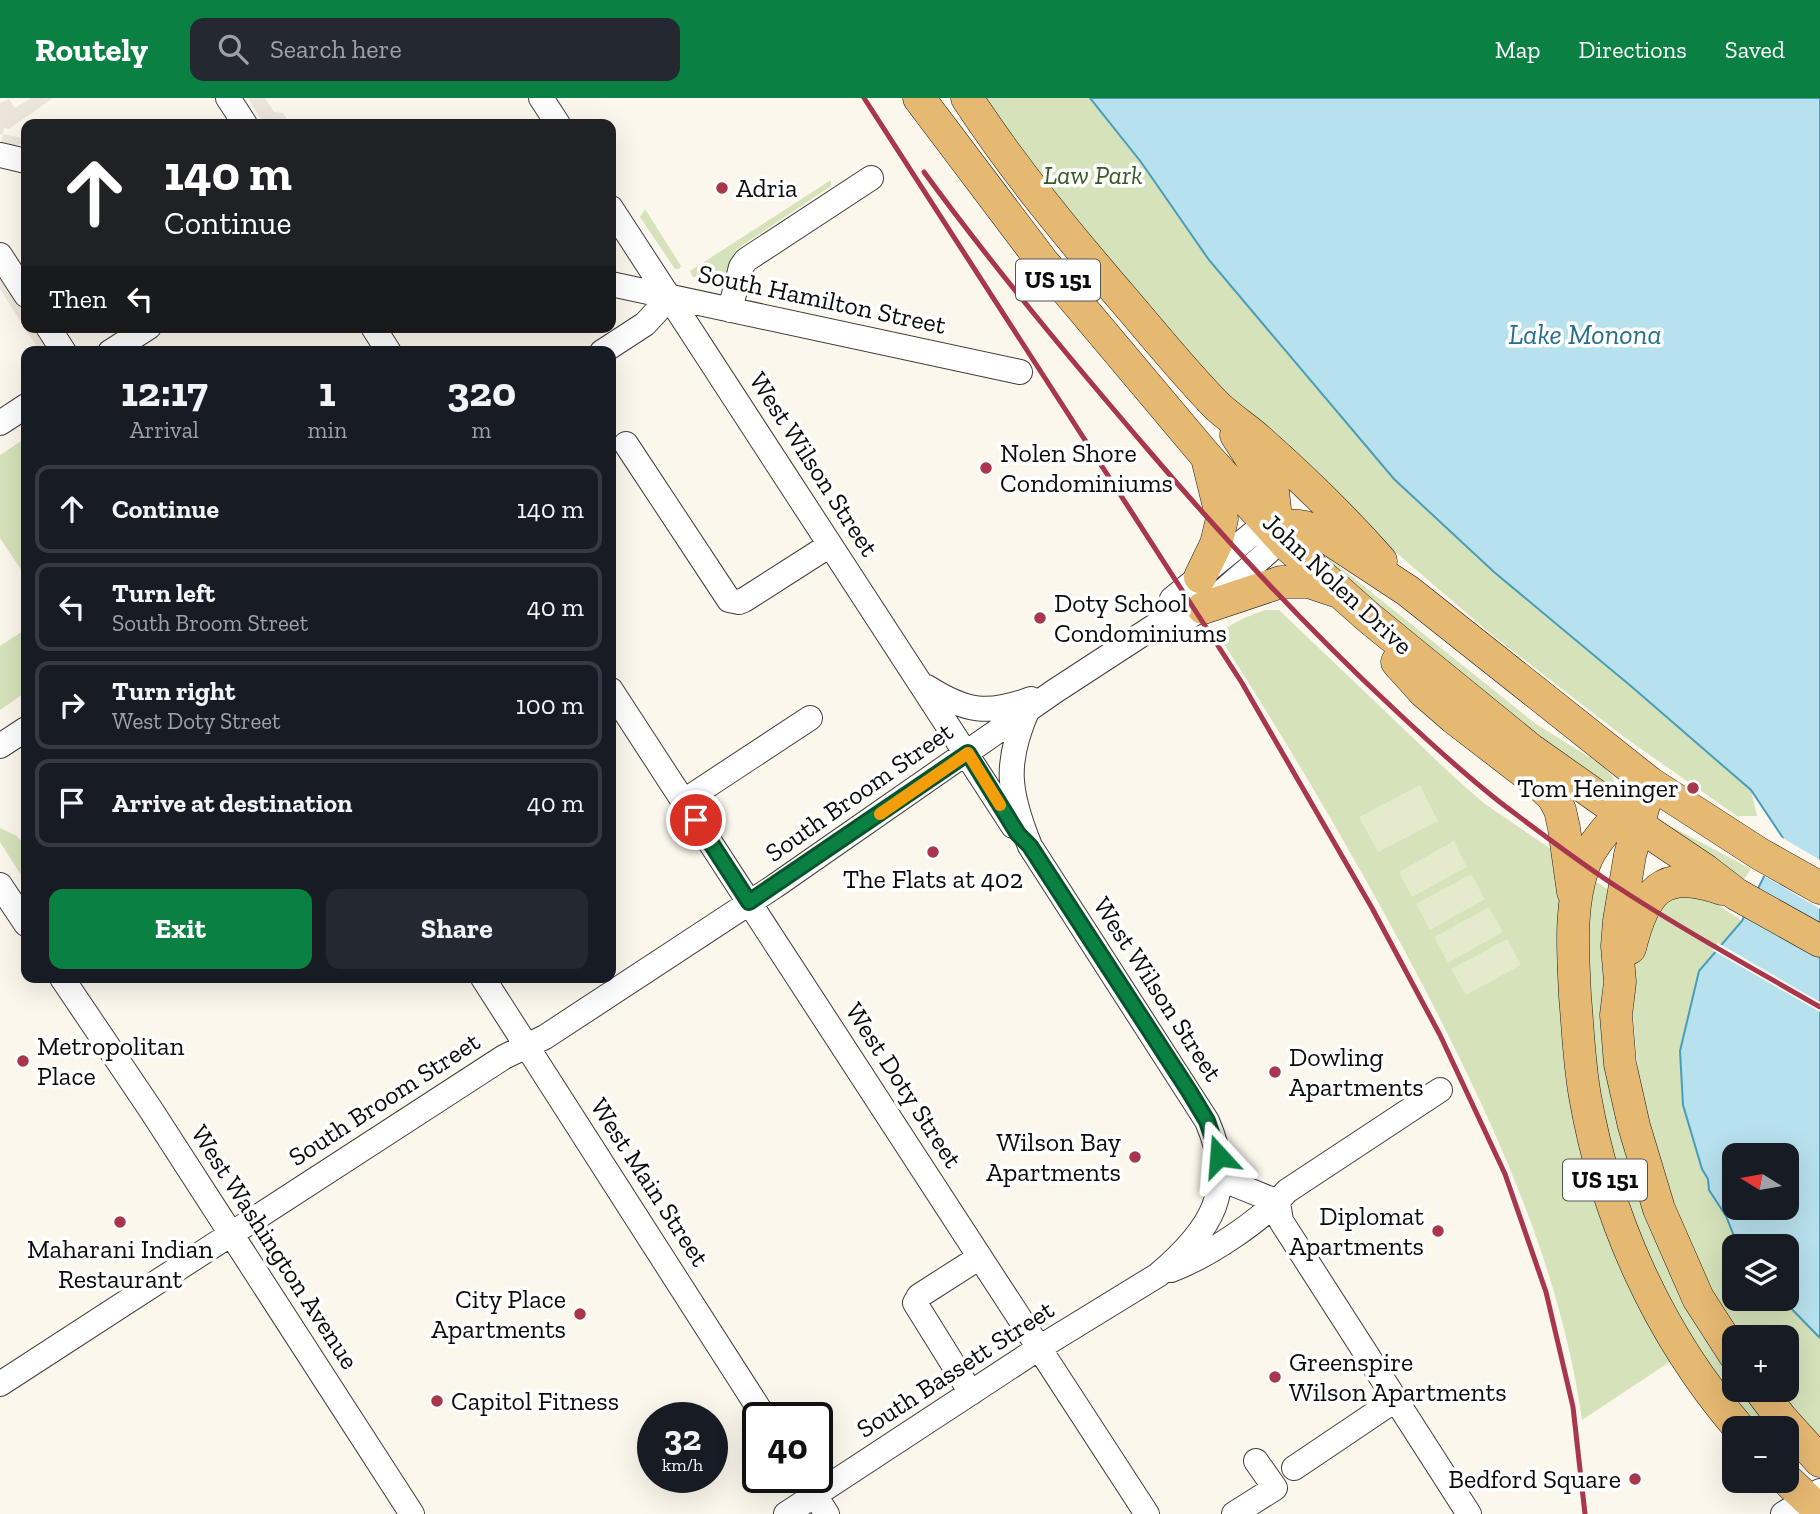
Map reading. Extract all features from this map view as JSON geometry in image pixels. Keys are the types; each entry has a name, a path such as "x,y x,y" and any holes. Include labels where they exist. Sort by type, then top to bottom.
{"main road":[{"name":"John Nolen Drive","path":"919,98 1042,261 1206,456 1287,545 1368,617 1522,742 1630,820 1706,870 1736,894 1820,941"},
{"name":"US 151","path":"967,98 1004,155 1075,243 1217,405 1259,440 1343,520 1408,591 1650,783"},
{"path":"1217,405 1273,492 1273,528 1297,524 1310,527 1408,591"},
{"path":"1200,577 1216,544 1222,519 1206,456"},
{"path":"1203,608 1281,582 1309,582 1339,592"},
{"name":"US 151","path":"1368,617 1380,642 1424,692 1553,797 1560,810 1574,899 1574,975 1580,1065 1591,1128 1610,1198 1631,1254 1659,1312 1698,1374 1729,1416"},
{"path":"1574,899 1584,863 1592,848 1630,820 1650,783 1760,854 1820,888"},
{"name":"US 151","path":"1630,820 1630,855 1617,946 1620,982 1616,1015 1620,1064 1650,1183 1671,1239 1698,1298 1722,1335"},
{"path":"1620,982 1639,915 1660,888 1675,880 1699,880 1736,894"},
{"path":"1769,1402 1820,1461"}],"street":[{"path":"228,98 242,119"},
{"path":"541,98 555,119"},
{"path":"0,155 21,160"},
{"path":"730,310 741,267 746,260 872,178"},
{"name":"West Wilson Street","path":"616,216 1207,1121 1217,1143 1221,1179 1216,1200 1207,1221 1174,1261 1158,1275"},
{"path":"0,255 21,287"},
{"name":"South Hamilton Street","path":"616,285 1020,372"},
{"path":"611,346 645,324 670,297"},
{"path":"119,346 140,333"},
{"path":"0,423 21,409"},
{"path":"626,443 729,600 744,600 830,545"},
{"name":"South Broom Street","path":"0,1384 504,1056 545,1037 749,902 1028,709 1164,620 1185,619 1203,608 1268,552 1273,528 1259,530 1251,535 1172,598 1164,620"},
{"path":"922,684 958,705 980,710 1013,706 1055,691"},
{"name":"West Doty Street","path":"616,698 1147,1514"},
{"path":"1028,709 1015,743 1011,775 1013,793 1030,846"},
{"path":"684,801 810,718"},
{"path":"0,746 21,732"},
{"path":"0,885 21,916"},
{"name":"West Washington Avenue","path":"65,983 412,1514"},
{"name":"West Main Street","path":"486,983 755,1402"},
{"path":"1158,1275 1195,1261 1278,1202 1296,1185 1440,1090"},
{"path":"1221,1179 1278,1202"},
{"path":"1278,1202 1281,1221 1469,1514"},
{"path":"971,1393 915,1303 919,1296 980,1257"},
{"name":"South Bassett Street","path":"786,1514 1040,1348 1158,1275"},
{"path":"1294,1468 1395,1400"},
{"path":"1234,1514 1275,1488 1256,1461"}],"green space":[{"name":"Law Park","path":"982,98 1090,98 1141,162 1209,260 1394,479 1494,572 1751,790 1757,816 1737,816 1624,737 1491,634 1315,483 1194,361 1066,213"},
{"path":"831,180 831,186 737,249 729,262 727,275 693,277 690,271"},
{"path":"645,209 681,266 679,269 675,269 640,217"},
{"path":"21,441 21,570 0,538 0,455"},
{"path":"1316,548 1536,724 1602,765 1612,776 1617,789 1613,796 1484,700 1314,550"},
{"path":"1265,610 1279,610 1454,777 1485,804 1558,854 1563,1007 1671,1361 1582,1420 1572,1364 1543,1256 1524,1203 1479,1100 1430,999 1354,859 1217,633"},
{"path":"21,632 21,695 0,710 0,646"},
{"path":"1420,785 1438,821 1378,852 1359,817"},
{"path":"1672,827 1751,869 1743,881 1668,834"},
{"path":"0,828 21,840 21,875 0,842"},
{"path":"1454,841 1467,867 1412,897 1399,872"},
{"path":"1471,874 1485,899 1430,930 1416,904"},
{"path":"1589,877 1610,891 1602,996 1607,1059 1722,1355 1722,1389 1646,1261 1603,1132 1586,1007"},
{"path":"1672,895 1709,899 1742,921 1699,971 1680,1051 1683,1105 1702,1169 1708,1179 1709,1190 1722,1210 1722,1220 1728,1220 1733,1234 1722,1234 1722,1311 1794,1311 1820,1338 1820,1445 1799,1421 1799,1416 1795,1416 1782,1402 1799,1402 1799,1325 1728,1325 1675,1219 1639,1084 1633,1014 1635,960 1640,935"},
{"path":"1489,907 1503,932 1448,963 1434,937"},
{"path":"1507,939 1521,965 1466,995 1451,969"},
{"path":"1732,1402 1753,1402 1763,1416 1743,1416"}],"shaded area":[{"path":"31,98 53,98 9,129 4,128 3,134 21,138 21,144 0,146 3,135 0,134 0,103 9,99 15,108"},
{"path":"248,98 265,98 274,112 283,113 287,119 261,119"},
{"path":"0,271 21,303 21,322 0,289"},
{"path":"28,333 41,333 48,346 36,346"}],"water":[{"name":"Lake Monona","path":"1090,98 1820,98 1820,1338 1794,1311 1799,1311 1799,1234 1733,1234 1728,1220 1799,1220 1799,1143 1722,1143 1722,1210 1709,1190 1708,1179 1702,1169 1683,1105 1680,1051 1699,971 1742,921 1783,838 1751,790 1494,572 1394,479 1209,260 1141,162"}],"pier":[{"path":"1776,834 1820,860 1820,909 1761,874 1779,839"},
{"path":"1718,943 1820,1002 1820,1012 1712,950"}],"railway":[{"path":"864,98 1242,683 1372,908 1440,1035 1505,1174 1546,1292 1573,1407 1585,1514"},
{"path":"924,172 1034,314 1179,486 1299,616 1407,721 1487,792 1591,870 1671,921 1820,1007"}],"slow traffic":[{"path":"880,814 968,753 1000,805"}],"place":[{"name":"Adria","path":"722,188"},
{"name":"Nolen Shore Condominiums","path":"986,468"},
{"name":"Doty School Condominiums","path":"1040,618"},
{"name":"Tom Heninger","path":"1693,788"},
{"name":"The Flats at 402","path":"933,852"},
{"name":"Metropolitan Place","path":"23,1061"},
{"name":"Dowling Apartments","path":"1275,1072"},
{"name":"Wilson Bay Apartments","path":"1135,1157"},
{"name":"Maharani Indian Restaurant","path":"120,1222"},
{"name":"Diplomat Apartments","path":"1438,1231"},
{"name":"City Place Apartments","path":"580,1314"},
{"name":"Greenspire Wilson Apartments","path":"1275,1377"},
{"name":"Capitol Fitness","path":"437,1401"},
{"name":"Bedford Square","path":"1635,1479"}],"route":[{"path":"696,820 749,902 797,872 968,753 1018,834 1030,846 1189,1091 1207,1121 1217,1143 1219,1156"}]}
